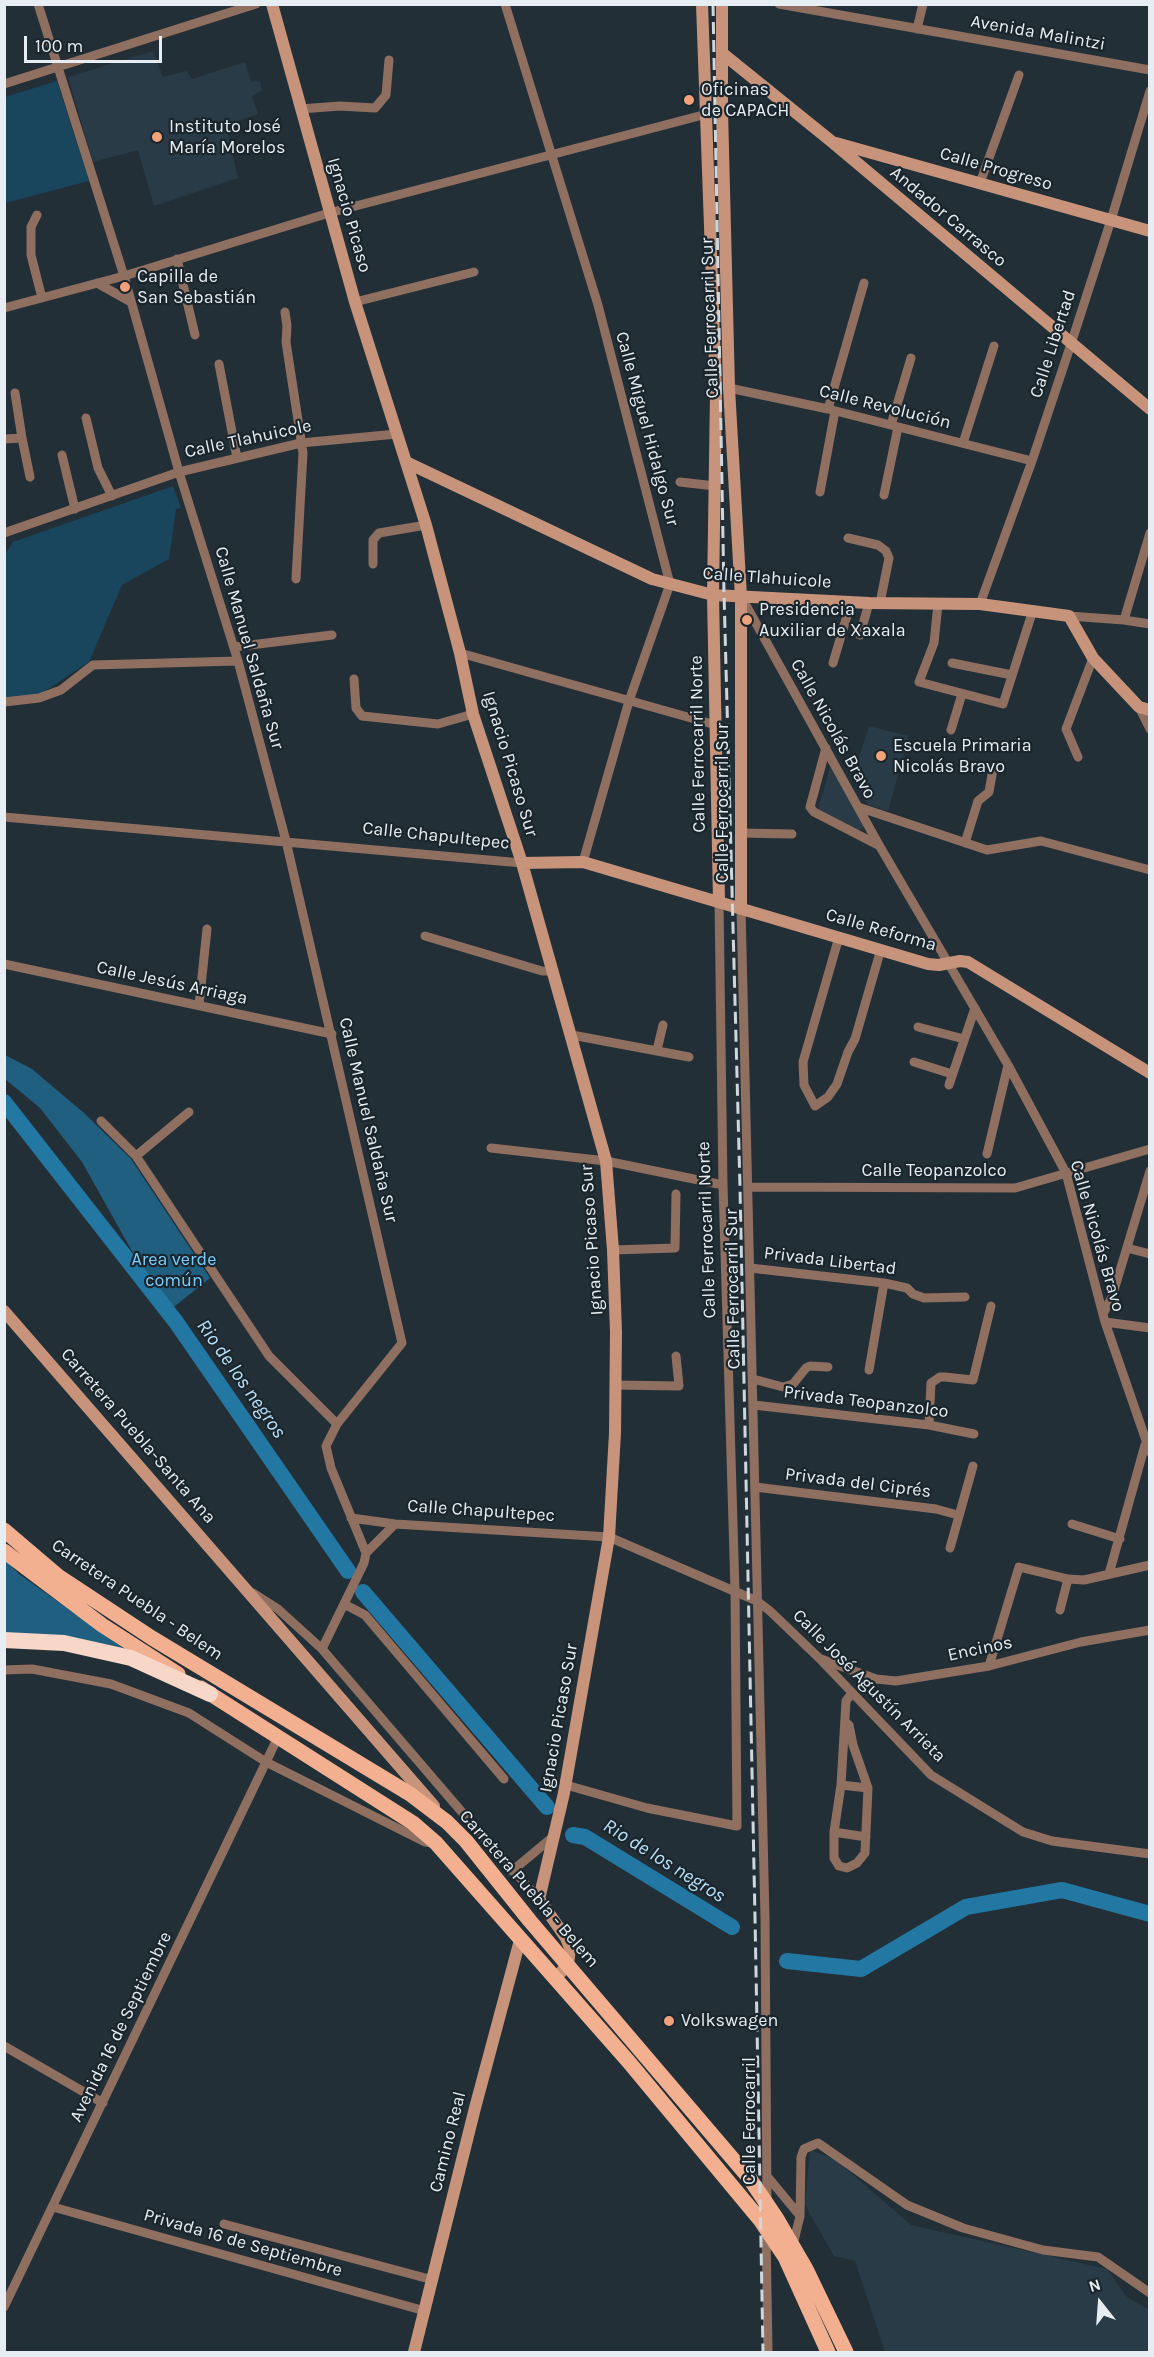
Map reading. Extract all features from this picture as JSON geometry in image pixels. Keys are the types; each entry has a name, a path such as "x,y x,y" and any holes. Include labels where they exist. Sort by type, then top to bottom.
{"highway":[{"path":"4,1640 64,1643 131,1658 210,1694"}],"main road":[{"name":"Ignacio Picaso","path":"272,4 329,213 397,434"},
{"name":"Calle Ferrocarril Norte","path":"702,4 716,393 713,595 719,901"},
{"name":"Calle Ferrocarril Sur","path":"722,4 722,110 729,388 741,597 741,907"},
{"name":"Andador Carrasco","path":"722,53 831,141 1149,409"},
{"name":"Calle Progreso","path":"831,141 1149,231"},
{"name":"Ignacio Picaso Sur","path":"397,434 426,525 460,653 473,714 522,862 606,1161 616,1332 615,1433 609,1537 566,1785 539,1899"},
{"name":"Calle Tlahuicole","path":"408,463 652,579 713,595 874,603 980,604 1069,616"},
{"path":"1069,616 1093,658 1144,709"},
{"name":"Calle Chapultepec","path":"522,862 583,862 719,901"},
{"name":"Calle Reforma","path":"719,901 928,964 968,962 1149,1073"},
{"name":"Carretera Puebla-Santa Ana","path":"4,1311 447,1822"},
{"name":"Carretera Puebla - Belem","path":"4,1530 58,1576 152,1638 410,1794 447,1822 466,1840 568,1965 750,2179 767,2204 789,2252 828,2352"},
{"name":"Carretera Puebla - Belem","path":"4,1551 102,1625 413,1823 436,1843 697,2142 766,2228 789,2252 829,2314 846,2352"},
{"path":"539,1899 567,1938 570,1948 568,1965 554,1979"},
{"name":"Camino Real","path":"414,2352 520,1940"}],"street":[{"name":"Calle Manuel Saldaña Sur","path":"38,4 56,67 124,276 179,472 238,661 286,841 402,1343 337,1424 326,1446 332,1468 366,1553"},
{"path":"4,84 256,4"},
{"name":"Calle Miguel Hidalgo Sur","path":"505,4 598,305 670,584"},
{"name":"Avenida Malintzi","path":"779,4 1149,70"},
{"path":"917,29 923,4"},
{"path":"300,109 340,106 375,108 386,95 388,60"},
{"path":"981,183 1019,75"},
{"name":"Calle Libertad","path":"980,604 1071,344 1149,91"},
{"path":"4,308 124,276 329,213 722,110"},
{"path":"37,215 31,227 31,255 42,298"},
{"path":"177,259 195,335"},
{"path":"356,302 474,272"},
{"path":"97,283 131,302"},
{"path":"820,492 832,410 864,284"},
{"path":"285,312 286,342 303,453 296,579"},
{"path":"963,443 994,346"},
{"path":"884,495 895,426 911,358"},
{"path":"219,364 237,458"},
{"name":"Calle Revolución","path":"729,388 832,410 1032,460"},
{"path":"15,393 21,438 30,477"},
{"path":"86,418 98,468 112,496"},
{"name":"Calle Tlahuicole","path":"4,533 179,472 301,443 397,434"},
{"path":"4,439 21,438"},
{"path":"62,455 75,509"},
{"path":"680,482 715,486"},
{"path":"373,564 373,540 379,533 426,525"},
{"path":"1124,620 1149,533"},
{"path":"848,538 878,545 886,551 889,558 874,603 860,635"},
{"path":"583,862 629,701 670,584"},
{"name":"Calle Nicolás Bravo","path":"741,597 879,845 1008,1065 1066,1173 1104,1318 1148,1448"},
{"path":"833,663 851,602"},
{"path":"938,604 934,643 919,682 1003,704 1033,610"},
{"name":"Calle Tlahuicole","path":"1069,616 1149,624"},
{"path":"234,647 332,635"},
{"path":"460,653 716,725"},
{"path":"1078,757 1066,729 1093,658"},
{"path":"4,702 39,698 61,690 93,665 238,661"},
{"path":"952,663 1012,675"},
{"path":"354,679 356,708 362,716 438,724 473,714"},
{"path":"951,730 962,694"},
{"path":"1144,709 1149,729"},
{"path":"826,748 810,807 814,812 879,845"},
{"path":"965,843 978,801 989,792 993,769"},
{"path":"858,807 987,850 1041,841 1149,870"},
{"name":"Calle Chapultepec","path":"4,817 522,862"},
{"path":"740,833 792,834"},
{"name":"Calle Ferrocarril Norte","path":"719,901 723,1185 735,1591"},
{"name":"Calle Ferrocarril Sur","path":"741,907 757,1601"},
{"path":"199,1005 207,929"},
{"path":"425,936 542,971 554,971"},
{"path":"839,937 803,1062 804,1085 814,1106 828,1097 837,1084 855,1039 880,950"},
{"name":"Calle Jesús Arriaga","path":"4,964 332,1034"},
{"path":"949,1085 975,1008"},
{"path":"657,1050 663,1025"},
{"path":"918,1027 964,1039"},
{"path":"572,1035 689,1057"},
{"path":"914,1062 952,1074"},
{"path":"987,1154 1008,1065"},
{"path":"136,1156 189,1112"},
{"path":"101,1121 136,1156 269,1356 337,1424"},
{"path":"491,1148 606,1161 723,1185"},
{"name":"Calle Teopanzolco","path":"748,1187 990,1190 1015,1188 1149,1149"},
{"path":"1149,1171 1104,1318 1149,1328"},
{"path":"613,1250 675,1248 676,1194"},
{"path":"1127,1248 1149,1254"},
{"name":"Privada Libertad","path":"750,1268 884,1283 907,1288 924,1298 965,1297"},
{"path":"869,1370 884,1283"},
{"path":"929,1425 931,1383 940,1377 973,1380 992,1306"},
{"path":"615,1385 679,1386 676,1356"},
{"path":"753,1379 783,1387 793,1384 810,1366 828,1367"},
{"name":"Privada Teopanzolco","path":"754,1405 929,1425 974,1434"},
{"path":"1109,1574 1148,1448"},
{"path":"950,1548 973,1466"},
{"name":"Privada del Ciprés","path":"755,1487 936,1509 958,1515"},
{"name":"Calle Chapultepec","path":"351,1518 395,1524 609,1537 735,1591"},
{"path":"322,1648 364,1563 366,1553 395,1524"},
{"path":"1072,1524 1120,1539"},
{"path":"989,1666 1017,1569 1023,1566 1068,1579 1084,1580 1149,1565"},
{"path":"1060,1610 1068,1579"},
{"path":"243,1586 278,1609 322,1648 512,1871 539,1899"},
{"path":"566,1785 647,1808 737,1826 735,1591"},
{"name":"Calle José Agustín Arrieta","path":"735,1591 757,1601 770,1611 819,1658 931,1775 1023,1832 1052,1841 1149,1854"},
{"name":"Calle Ferrocarril","path":"757,1601 765,1917 768,2352"},
{"path":"344,1604 365,1615 504,1779"},
{"name":"Encinos","path":"819,1658 876,1679 906,1679 989,1666 1081,1642 1149,1630"},
{"path":"4,1670 32,1669 111,1684 189,1713 266,1762 425,1842 436,1843"},
{"path":"845,1722 849,1725 853,1745 868,1788 865,1853 857,1863 847,1868 839,1866 834,1858 834,1832 841,1785 846,1701 852,1693"},
{"name":"Avenida 16 de Septiembre","path":"4,2307 278,1737"},
{"path":"843,1745 853,1745"},
{"path":"841,1785 868,1788"},
{"path":"834,1832 866,1837"},
{"path":"512,1871 554,1835"},
{"path":"4,2046 103,2103"},
{"path":"789,2252 800,2216 801,2157 804,2148 809,2144 818,2143 907,2205 963,2228 1043,2250 1098,2257 1149,2293"},
{"path":"767,2176 800,2216"},
{"name":"Privada 16 de Septiembre","path":"53,2207 425,2311"},
{"path":"224,2224 433,2280"}],"shaded area":[{"name":"Instituto José María Morelos","path":"153,51 163,77 187,71 192,79 245,62 251,82 260,81 262,90 252,96 258,114 226,125 238,178 154,206 138,150 93,162 68,77"},
{"path":"57,81 89,181 5,203 5,97"},
{"path":"173,486 181,508 176,509 169,559 122,585 89,662 39,695 5,699 4,556 13,542"},
{"name":"Escuela Primaria Nicolás Bravo","path":"869,726 909,736 888,811 868,805 853,776"},
{"path":"830,767 867,825 856,832 818,810"},
{"path":"810,2150 835,2159 911,2225 1107,2269 1127,2297 1149,2310 1149,2352 885,2352 855,2261 834,2256 805,2205"}],"green space":[{"name":"Area verde común","path":"5,1055 32,1069 84,1113 131,1159 210,1278 175,1306 169,1309 151,1285 82,1162 40,1108 5,1079"},
{"path":"4,1559 19,1574 133,1655 5,1635"}],"waterway":[{"name":"Rio de los negros","path":"4,1102 176,1322 348,1571"},
{"name":"Rio de los negros","path":"363,1592 547,1807"},
{"name":"Rio de los negros","path":"573,1835 585,1837 732,1927"},
{"name":"Rio de los negros","path":"787,1961 861,1969 966,1907 1062,1890 1150,1914"}],"railway":[{"path":"713,4 724,593 740,1187 763,2352"}],"place":[{"name":"Oficinas de CAPACH","path":"689,100"},
{"name":"Instituto José María Morelos","path":"157,137"},
{"name":"Capilla de San Sebastián","path":"125,287"},
{"name":"Presidencia Auxiliar de Xaxala","path":"747,620"},
{"name":"Escuela Primaria Nicolás Bravo","path":"881,756"},
{"name":"Volkswagen","path":"669,2021"}]}
